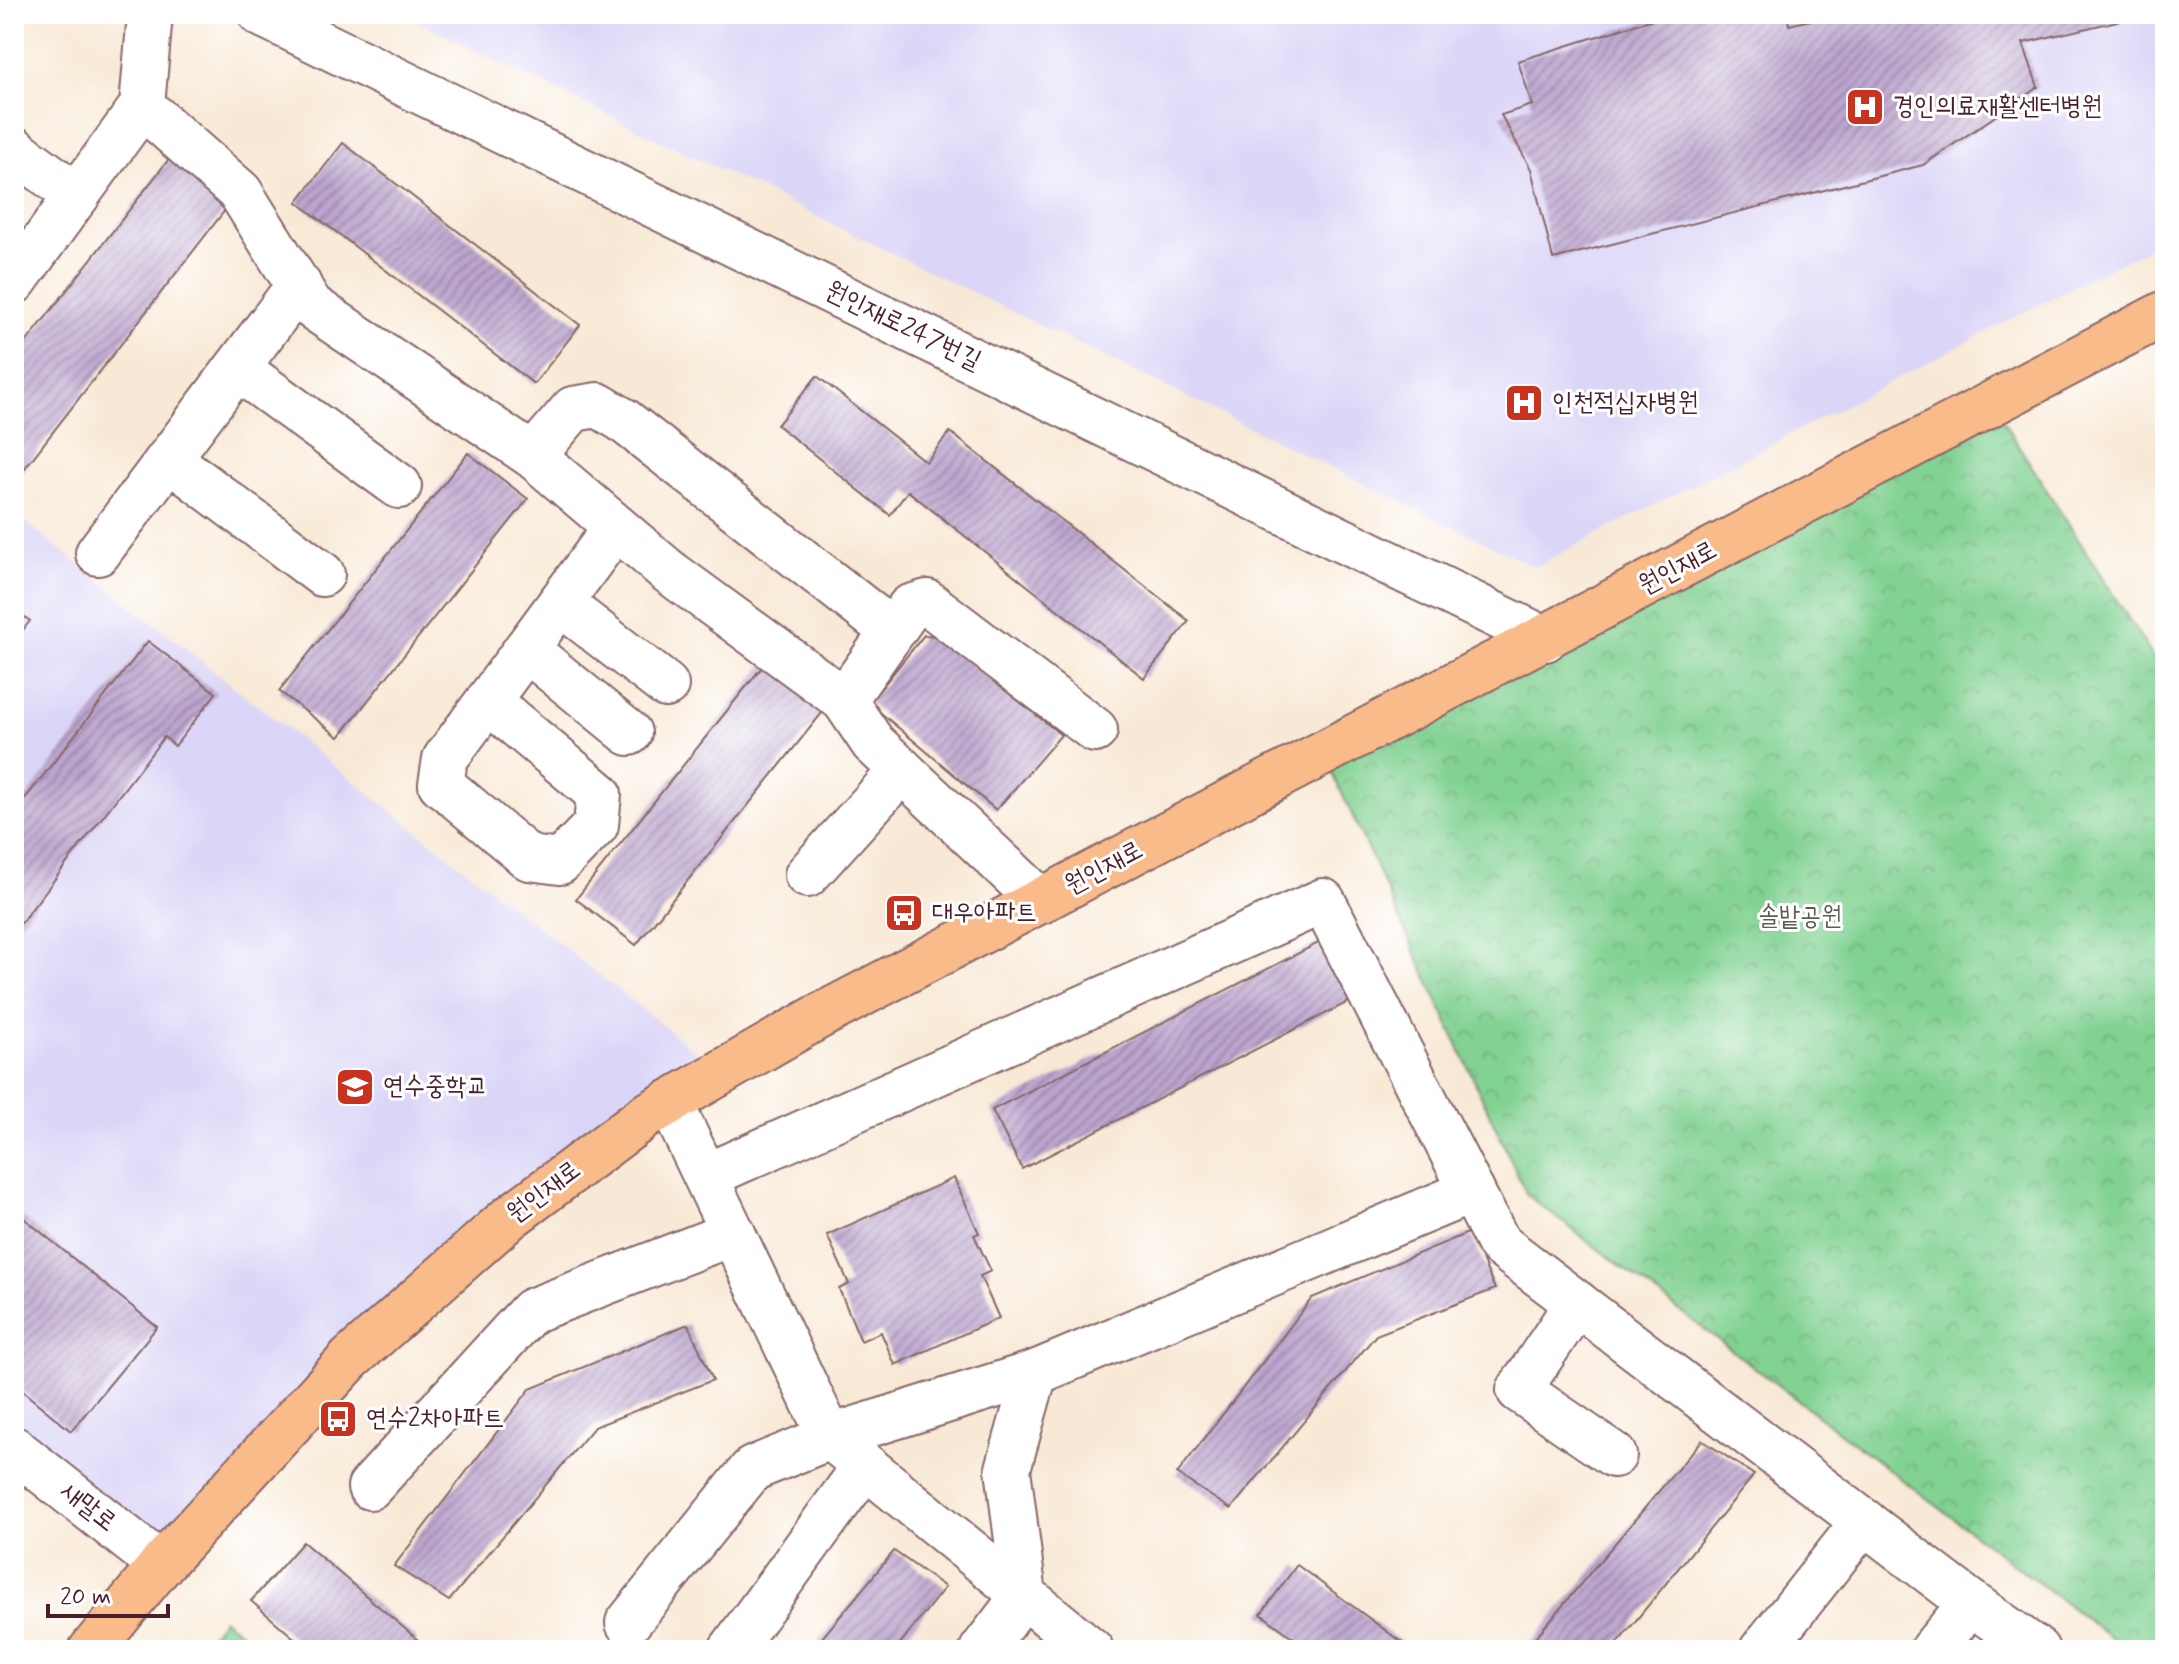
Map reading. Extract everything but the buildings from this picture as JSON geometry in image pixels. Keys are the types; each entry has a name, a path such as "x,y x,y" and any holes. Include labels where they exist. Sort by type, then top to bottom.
{"main road":[{"name":"원인재로","path":"91,1650 161,1565 350,1359 509,1218 644,1117 818,1017 2165,313"}],"street":[{"path":"14,282 142,106 150,14"},
{"name":"원인재로247번길","path":"261,14 1545,639"},
{"path":"142,106 240,192 311,306 533,456 668,571 844,700 873,743 1041,901"},
{"path":"14,149 77,196"},
{"path":"98,553 299,285"},
{"path":"237,368 399,486"},
{"path":"533,456 573,409 598,405 623,420 892,631"},
{"path":"169,459 322,574"},
{"path":"488,701 616,527"},
{"path":"844,700 910,607 927,602 1095,730"},
{"path":"560,603 666,685"},
{"path":"526,649 629,733"},
{"path":"807,875 902,770"},
{"path":"706,1176 1323,901 1499,1244 2037,1650"},
{"path":"670,1102 830,1437 1091,1650"},
{"path":"628,1623 752,1469 830,1437 1035,1373 1472,1191"},
{"path":"370,1487 531,1311 733,1233"},
{"path":"1577,1303 1519,1390 1614,1455"},
{"path":"982,1650 1024,1595 1008,1469 1035,1373"},
{"name":"새말로","path":"14,1449 161,1565"},
{"path":"731,1650 865,1466"},
{"path":"1762,1650 1864,1521"},
{"path":"1932,1650 1971,1603"}],"shaded area":[{"name":"인천적십자병원","path":"401,14 2165,14 2165,239 1535,567"},
{"name":"연수중학교","path":"14,513 722,1072 509,1218 161,1565 14,1449"}],"green space":[{"name":"솔밭공원","path":"1992,404 2165,676 2165,1650 2127,1650 1527,1195 1323,752"},
{"path":"223,1619 264,1650 198,1650"}],"place":[{"name":"경인의료재활센터병원","path":"1865,107"},
{"name":"인천적십자병원","path":"1524,403"},
{"name":"대우아파트","path":"904,913"},
{"name":"연수중학교","path":"355,1087"},
{"name":"연수2차아파트","path":"338,1419"}]}
